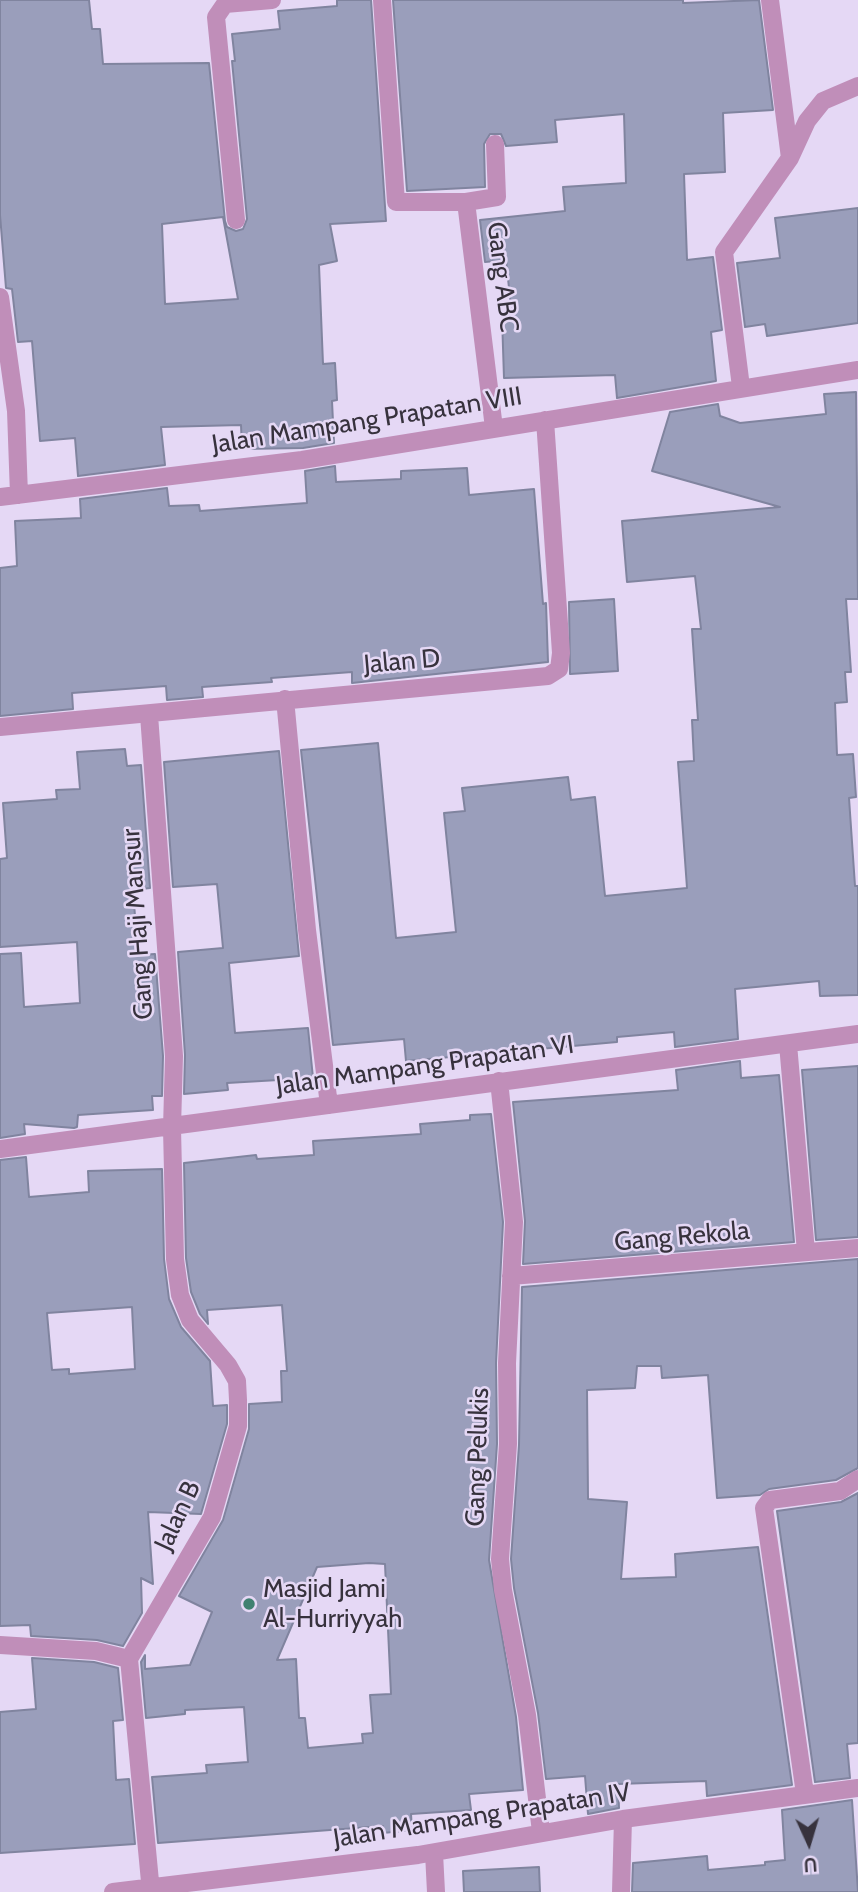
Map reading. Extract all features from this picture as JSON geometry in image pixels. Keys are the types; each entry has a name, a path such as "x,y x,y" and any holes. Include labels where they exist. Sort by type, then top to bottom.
{"street":[{"path":"236,220 216,17 225,4 272,0"},
{"name":"Gang ABC","path":"382,0 396,202 466,202 494,428"},
{"path":"770,0 790,158"},
{"path":"741,387 724,252 790,158 807,121 823,102 858,86"},
{"path":"466,202 497,197 495,145"},
{"path":"0,297 16,411 19,495"},
{"name":"Jalan Mampang Prapatan VIII","path":"0,497 302,460 858,370"},
{"name":"Jalan D","path":"0,727 149,715 285,699 520,681 548,676 559,669 561,653 545,420"},
{"path":"285,699 307,930 329,1105"},
{"name":"Gang Haji Mansur","path":"149,715 174,1056 172,1128"},
{"name":"Jalan Mampang Prapatan VI","path":"0,1149 858,1034"},
{"path":"788,1044 806,1252"},
{"name":"Gang Pelukis","path":"499,1082 514,1222 508,1444 500,1559 503,1590 527,1715 541,1832"},
{"name":"Jalan B","path":"129,1659 212,1517 238,1426 237,1381 228,1365 190,1320 180,1295 175,1259 172,1128"},
{"name":"Gang Rekola","path":"511,1276 858,1248"},
{"path":"805,1794 764,1508 770,1500 840,1491 858,1479"},
{"path":"0,1645 96,1651 129,1659 151,1891"},
{"name":"Jalan Mampang Prapatan IV","path":"113,1892 151,1891 434,1853 623,1819 858,1788"},
{"path":"621,1892 623,1819"},
{"path":"434,1853 436,1892"}],"building":[{"path":"0,0 89,0 92,29 100,29 103,64 209,63 225,221 227,227 236,231 243,229 247,219 232,61 235,61 232,34 280,29 278,11 337,6 337,0 371,0 386,221 330,224 337,261 319,265 323,364 335,363 337,400 332,401 334,443 303,448 242,449 241,425 161,427 165,465 78,476 75,438 40,441 32,341 18,342 12,289 6,288 0,215","holes":["223,217 238,299 165,304 162,224"]},
{"path":"393,0 683,0 683,3 759,0 773,110 723,113 725,172 684,174 687,260 713,257 722,330 711,332 716,381 617,398 615,375 504,378 502,317 512,316 506,260 485,262 480,220 565,211 563,187 626,183 624,114 555,120 557,142 506,146 501,134 490,134 484,144 485,187 407,191"},
{"path":"858,208 858,323 767,336 765,324 745,327 737,263 780,258 775,218"},
{"path":"856,392 858,599 846,599 851,672 845,672 847,702 835,703 837,755 853,754 856,797 849,798 855,886 858,886 858,995 820,996 819,981 735,989 738,1039 675,1047 674,1032 617,1037 617,1042 406,1061 404,1039 333,1045 301,750 378,743 396,938 456,932 444,813 465,811 462,788 568,777 571,800 595,797 605,896 687,888 678,762 694,761 692,720 698,720 692,629 701,629 695,576 627,582 622,521 780,507 652,471 670,412 718,404 720,416 740,423 826,414 824,394"},
{"path":"335,466 336,482 401,479 401,471 467,468 469,495 534,489 543,604 546,603 548,662 352,683 352,672 271,678 272,682 202,687 203,697 167,700 166,686 72,693 73,709 0,716 0,568 17,566 15,521 81,518 80,499 167,488 169,506 199,505 200,511 307,503 305,471"},
{"path":"614,599 618,671 570,674 569,602"},
{"path":"125,749 127,766 141,765 150,888 133,890 138,955 155,954 163,1056 162,1096 152,1096 153,1110 78,1115 77,1127 74,1128 24,1124 25,1134 0,1138 0,954 21,953 24,1007 80,1003 77,942 0,947 0,859 7,858 3,803 57,799 56,790 80,789 77,752"},
{"path":"279,751 299,956 229,963 235,1033 308,1028 313,1078 227,1083 228,1090 184,1094 185,1055 178,952 223,948 217,884 173,887 164,762"},
{"path":"740,1061 741,1078 779,1075 794,1242 523,1264 525,1221 513,1102 678,1090 676,1070"},
{"path":"858,1066 858,1237 816,1240 802,1070"},
{"path":"491,1114 503,1222 496,1363 497,1444 489,1560 516,1717 523,1790 469,1794 471,1810 411,1814 412,1830 383,1833 383,1826 158,1843 152,1777 207,1773 206,1765 248,1762 244,1707 185,1710 185,1714 146,1718 141,1662 145,1655 145,1669 190,1665 212,1612 179,1596 223,1520 249,1429 249,1404 282,1402 281,1371 287,1371 282,1305 207,1310 208,1324 200,1314 191,1292 186,1258 184,1163 256,1155 257,1159 314,1155 313,1141 421,1134 420,1124 470,1120 470,1115","holes":["385,1564 391,1694 370,1695 373,1733 362,1734 363,1743 308,1748 305,1718 299,1718 296,1659 277,1660 317,1567"]},
{"path":"26,1157 29,1197 89,1192 88,1171 162,1169 164,1259 169,1299 181,1327 210,1361 213,1406 227,1405 227,1424 201,1514 148,1512 153,1584 141,1578 142,1613 123,1646 97,1640 31,1636 30,1625 0,1626 0,1160","holes":["132,1307 135,1369 69,1374 69,1369 52,1370 47,1313"]},
{"path":"858,1259 858,1468 836,1480 769,1489 760,1495 717,1498 708,1375 662,1378 661,1366 637,1366 635,1388 587,1390 588,1499 627,1502 621,1579 676,1577 675,1554 758,1547 792,1785 707,1796 706,1781 618,1784 619,1808 588,1814 585,1776 546,1779 538,1713 514,1588 511,1559 519,1445 522,1287"},
{"path":"858,1493 858,1743 847,1744 850,1778 815,1782 777,1511 841,1502"},
{"path":"32,1658 94,1662 118,1668 123,1720 113,1721 116,1780 129,1779 135,1844 0,1853 0,1712 36,1709"},
{"path":"852,1800 858,1892 632,1892 633,1863 707,1856 708,1870 765,1865 765,1862 785,1860 782,1810"},
{"path":"539,1867 540,1892 464,1892 463,1871"}],"place":[{"name":"Masjid Jami Al-Hurriyyah","path":"249,1604"}]}
